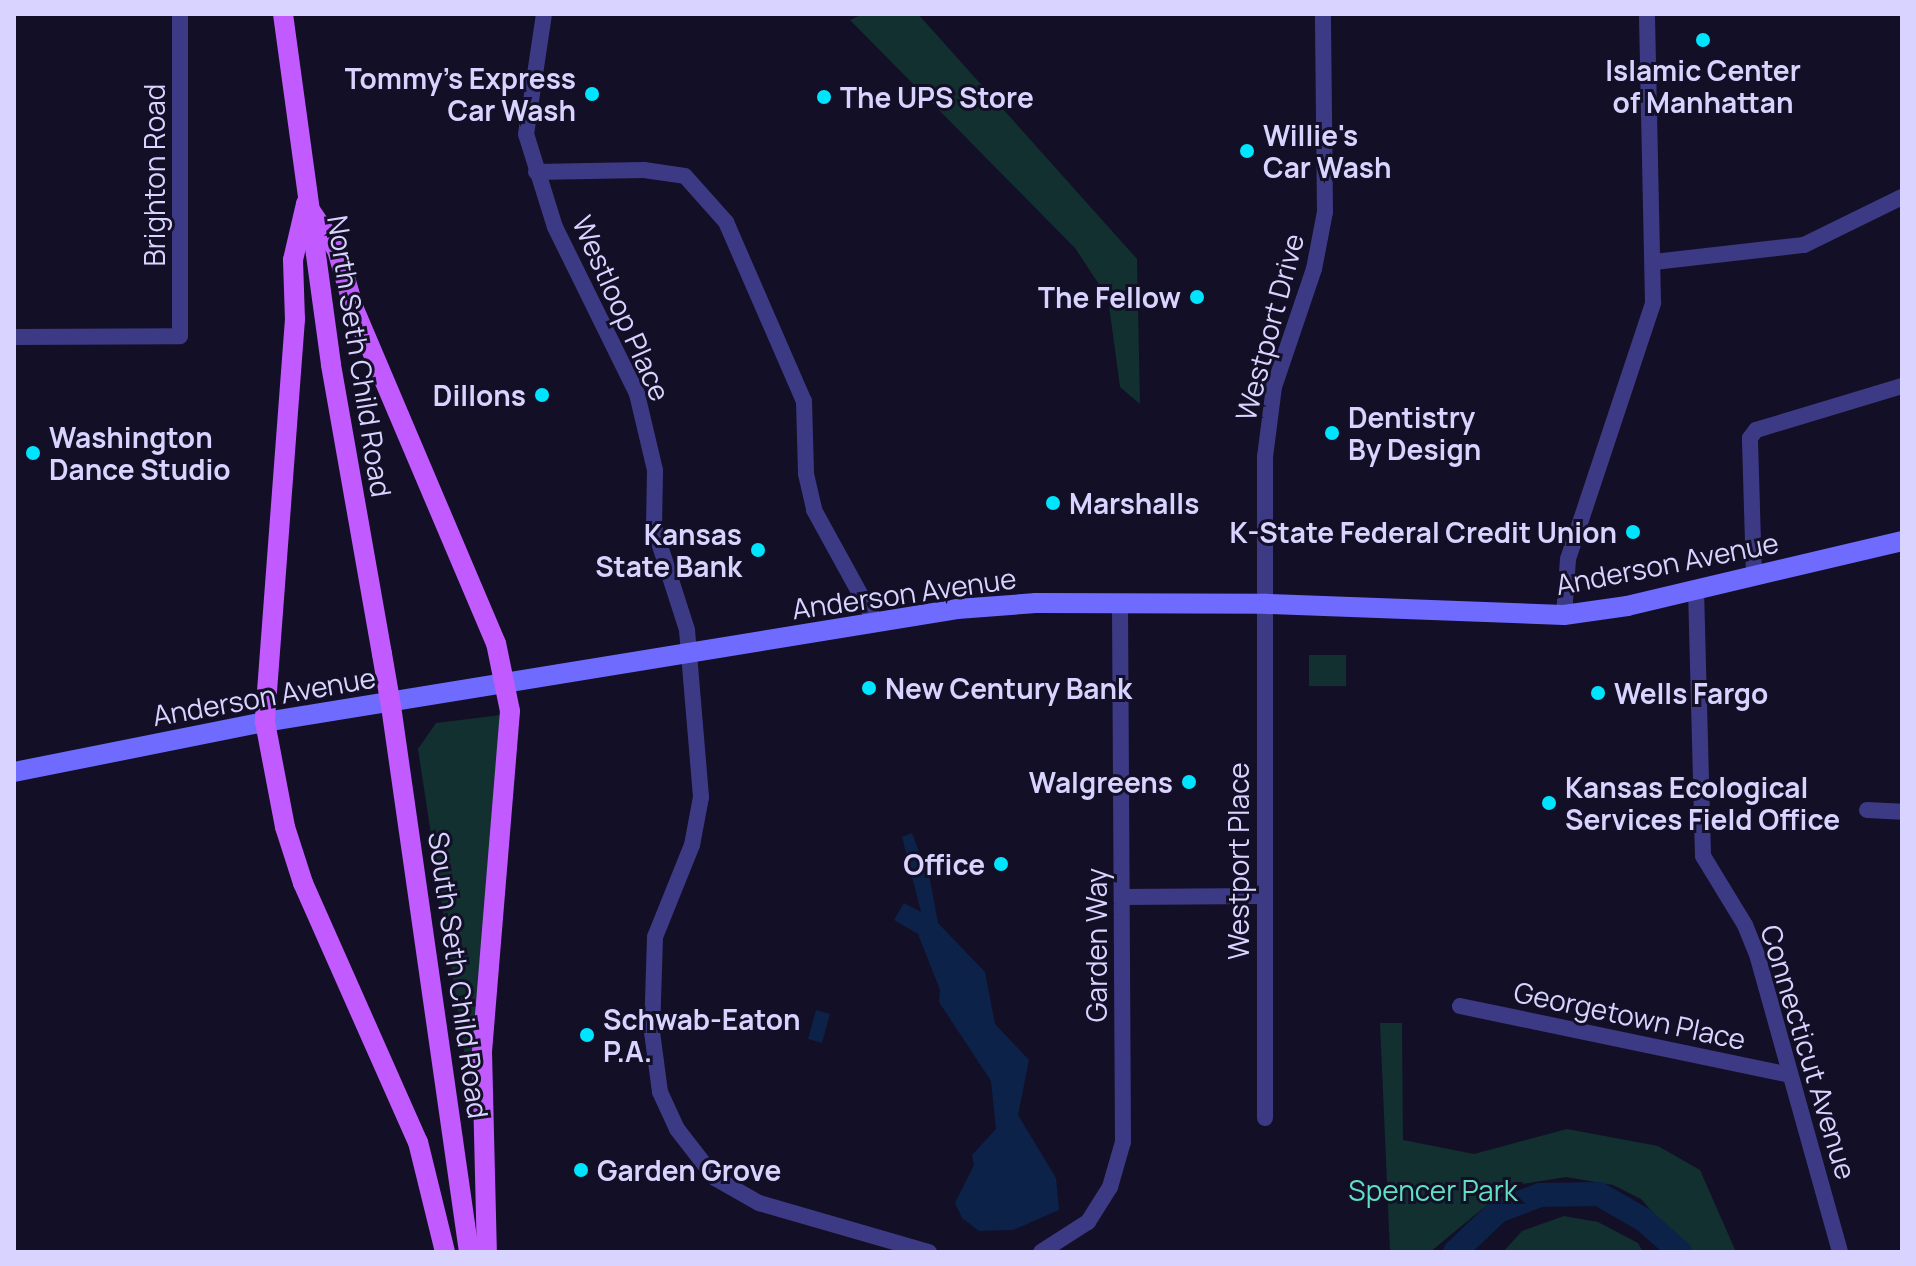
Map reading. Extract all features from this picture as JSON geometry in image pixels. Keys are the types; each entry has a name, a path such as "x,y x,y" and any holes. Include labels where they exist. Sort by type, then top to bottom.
{"main road":[{"name":"North Seth Child Road","path":"283,14 306,204 391,706"},
{"path":"306,204 337,250 354,309 496,643 510,711 482,1052 487,1252"},
{"path":"306,204 293,260 295,319 265,722 285,827 303,883 418,1142 445,1252"},
{"name":"Anderson Avenue","path":"14,772 265,722 996,605 1267,604 1564,615 1696,589 1902,541"},
{"name":"South Seth Child Road","path":"391,706 469,1252"}],"street":[{"name":"Brighton Road","path":"14,337 180,336 180,14"},
{"name":"Westloop Place","path":"544,14 526,134 536,172 566,251 637,394 655,470 654,527 679,594 687,654"},
{"name":"Westport Drive","path":"1267,604 1268,411 1314,269 1325,212 1323,14"},
{"path":"1564,615 1568,559 1653,303 1647,14"},
{"name":"Westloop Place","path":"536,172 644,170 685,176 726,222 804,401 807,482 814,510 876,623"},
{"path":"1654,262 1804,245 1902,197"},
{"path":"1754,576 1750,438 1756,430 1902,386"},
{"name":"Connecticut Avenue","path":"1696,589 1703,856 1745,925 1840,1252"},
{"name":"Garden Way","path":"1041,1252 1088,1222 1110,1187 1123,1142 1120,604"},
{"name":"Westport Place","path":"1265,1118 1262,896 1267,604"},
{"path":"687,654 701,797 692,845 655,937 652,1032 660,1092 677,1129 715,1178 759,1203 929,1252"},
{"path":"1867,810 1902,812"},
{"path":"1122,897 1262,896"},
{"name":"Georgetown Place","path":"1460,1006 1790,1075"}],"green space":[{"path":"863,14 918,14 1137,259 1140,404 1120,387 1108,298 1075,248 850,20"},
{"path":"1309,655 1346,655 1346,686 1309,686"},
{"path":"501,715 473,1056 466,1063 418,749 436,723"},
{"name":"Spencer Park","path":"1380,1023 1402,1023 1403,1140 1474,1154 1567,1129 1658,1146 1700,1170 1736,1252 1688,1252 1641,1199 1613,1185 1566,1177 1510,1186 1430,1252 1390,1252"},
{"path":"1564,1216 1598,1222 1638,1243 1643,1252 1503,1252 1522,1231"}],"water":[{"path":"912,833 930,880 938,923 985,972 995,1024 1029,1060 1018,1115 1056,1178 1059,1210 1013,1230 979,1231 962,1218 955,1203 974,1165 972,1155 996,1129 991,1081 939,1002 940,990 918,934 894,920 904,903 921,912 902,837"},
{"path":"816,1010 830,1014 822,1043 808,1039"}],"waterway":[{"path":"1455,1252 1498,1211 1540,1195 1599,1194 1644,1220 1680,1252"}],"place":[{"name":"Islamic Center of Manhattan","path":"1703,40"},
{"name":"Tommy's Express Car Wash","path":"592,94"},
{"name":"The UPS Store","path":"824,97"},
{"name":"Willie's Car Wash","path":"1247,151"},
{"name":"The Fellow","path":"1197,297"},
{"name":"Dillons","path":"542,395"},
{"name":"Dentistry By Design","path":"1332,433"},
{"name":"Washington Dance Studio","path":"33,453"},
{"name":"Marshalls","path":"1053,503"},
{"name":"K-State Federal Credit Union","path":"1633,532"},
{"name":"Kansas State Bank","path":"758,550"},
{"name":"New Century Bank","path":"869,688"},
{"name":"Wells Fargo","path":"1598,693"},
{"name":"Walgreens","path":"1189,782"},
{"name":"Kansas Ecological Services Field Office","path":"1549,803"},
{"name":"Office","path":"1001,864"},
{"name":"Schwab-Eaton P.A.","path":"587,1035"},
{"name":"Garden Grove","path":"581,1170"}]}
